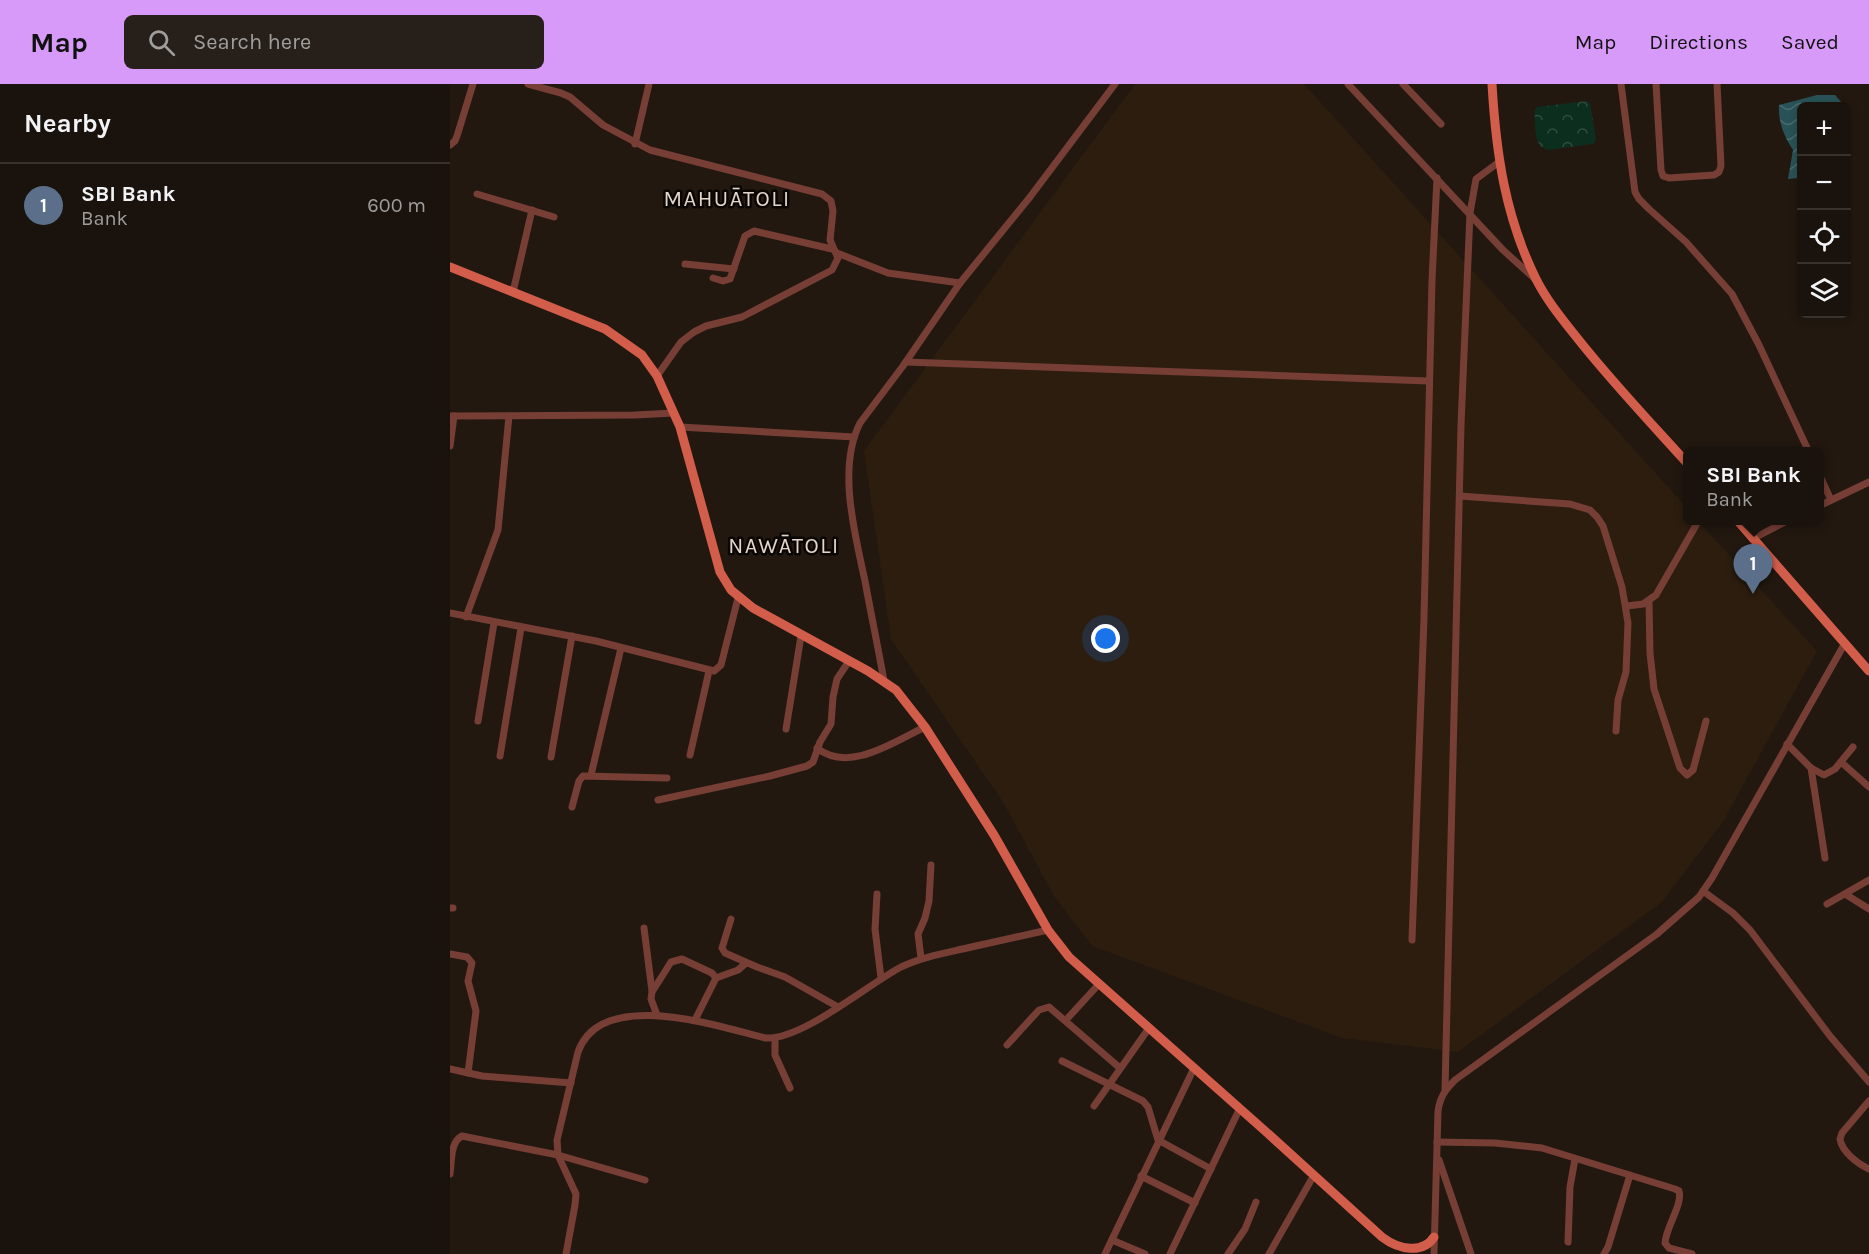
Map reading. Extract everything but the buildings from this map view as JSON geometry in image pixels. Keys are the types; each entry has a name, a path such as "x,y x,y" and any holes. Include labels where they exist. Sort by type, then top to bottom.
{"main road":[{"path":"1492,84 1499,162 1511,215 1537,281 1555,309 1598,364 1683,459"},
{"path":"450,267 605,330 642,355 657,376 680,427 720,572 738,598 896,690 925,727 994,835 1048,930 1069,957 1392,1245 1401,1250 1416,1252 1429,1248 1434,1237"},
{"path":"1741,525 1869,671"}],"street":[{"path":"450,145 457,136 473,84"},
{"path":"528,84 570,97 596,121 635,144 688,161 828,197 833,206 830,240 837,262 827,274 742,317 706,326 694,332 681,342 657,376"},
{"path":"635,144 649,84"},
{"path":"884,681 849,499 854,437 860,423 906,362 960,283 1115,84"},
{"path":"1348,84 1503,250 1537,281"},
{"path":"1403,84 1441,124"},
{"path":"1621,84 1635,192 1649,209 1686,242 1732,294 1745,315 1807,447"},
{"path":"1656,84 1660,170 1663,176 1669,178 1714,175 1719,172 1721,166 1717,84"},
{"path":"1445,1090 1460,496 1470,213 1476,179 1499,162"},
{"path":"1412,940 1437,178"},
{"path":"477,194 554,217"},
{"path":"513,292 532,210"},
{"path":"713,278 723,281 730,279 745,236 754,231 835,251 888,273 960,283"},
{"path":"685,264 734,268"},
{"path":"906,362 1430,381"},
{"path":"450,446 452,416 674,413"},
{"path":"466,617 498,530 509,416"},
{"path":"680,427 854,437"},
{"path":"1824,504 1869,482"},
{"path":"1824,485 1831,500"},
{"path":"1460,496 1570,504 1590,510 1603,526 1627,606 1626,672 1618,699 1616,731"},
{"path":"1627,606 1650,601 1664,584 1696,525"},
{"path":"1752,539 1779,525"},
{"path":"450,613 572,636 709,671 718,669 721,665 738,598"},
{"path":"1650,601 1650,653 1654,689 1680,768 1687,775 1693,770 1706,721"},
{"path":"478,720 494,623"},
{"path":"500,756 521,627"},
{"path":"551,757 572,636"},
{"path":"786,729 801,636"},
{"path":"1434,1254 1438,1111 1445,1090 1455,1080 1657,934 1703,891 1845,643"},
{"path":"591,775 621,648"},
{"path":"658,800 807,766 815,758 817,748 831,724 837,679 849,661"},
{"path":"690,755 709,671"},
{"path":"817,748 829,755 861,757 925,727"},
{"path":"1787,744 1811,768 1824,774 1830,773 1853,747"},
{"path":"1840,762 1869,787"},
{"path":"1811,768 1825,858"},
{"path":"572,807 583,776 667,777"},
{"path":"921,958 918,934 927,910 931,865"},
{"path":"1827,904 1869,880"},
{"path":"1703,891 1733,913 1750,930 1830,1036 1869,1082"},
{"path":"877,894 875,929 881,978"},
{"path":"1845,894 1869,909"},
{"path":"731,919 723,951 746,963 786,977 838,1007"},
{"path":"644,928 651,999 657,1015"},
{"path":"566,1254 576,1194 558,1155 557,1140 582,1040 591,1030 610,1021 657,1015 694,1020 775,1039 785,1036 838,1007 881,978 921,958 1048,930"},
{"path":"450,954 467,957 472,963 468,981 476,1011 468,1073"},
{"path":"652,992 671,962 678,959 712,973 716,978"},
{"path":"694,1020 716,978 738,970 746,963"},
{"path":"1066,1020 1099,984"},
{"path":"1007,1045 1044,1006 1053,1009 1120,1068"},
{"path":"1094,1106 1149,1028"},
{"path":"775,1039 775,1055 790,1088"},
{"path":"1062,1061 1143,1101 1148,1107 1158,1140 1211,1169"},
{"path":"1105,1254 1194,1068"},
{"path":"450,1069 482,1076 570,1083"},
{"path":"1869,1101 1842,1133 1840,1139 1845,1150 1862,1166 1869,1169"},
{"path":"1170,1254 1240,1108"},
{"path":"450,1174 454,1144 457,1138 462,1136 558,1155 645,1180"},
{"path":"1437,1142 1525,1145 1679,1191 1680,1198 1668,1227 1662,1254"},
{"path":"1436,1154 1471,1254"},
{"path":"1568,1242 1570,1187 1575,1159"},
{"path":"1269,1254 1314,1175"},
{"path":"1604,1254 1630,1175"},
{"path":"1141,1176 1195,1203"},
{"path":"1228,1254 1245,1229 1256,1202"},
{"path":"1112,1240 1145,1254"},
{"path":"1665,1243 1673,1249 1692,1254"},
{"path":"1392,1245 1400,1254"}],"shaded area":[{"path":"1135,84 1304,84 1683,504 1683,525 1702,525 1817,651 1724,820 1662,902 1458,1052 1342,1038 1092,946 1054,896 1003,802 891,639 864,451"}],"green space":[{"path":"1587,101 1590,103 1596,140 1593,144 1548,150 1539,144 1534,111 1537,107"}],"water":[{"path":"1817,95 1835,95 1841,102 1797,102 1797,178 1788,179 1793,150 1782,129 1779,105"}],"place":[{"name":"SBI Bank","path":"1753,594"}],"district":[{"name":"MAHUĀTOLI","path":"727,199"},
{"name":"NAWĀTOLI","path":"784,546"}]}
